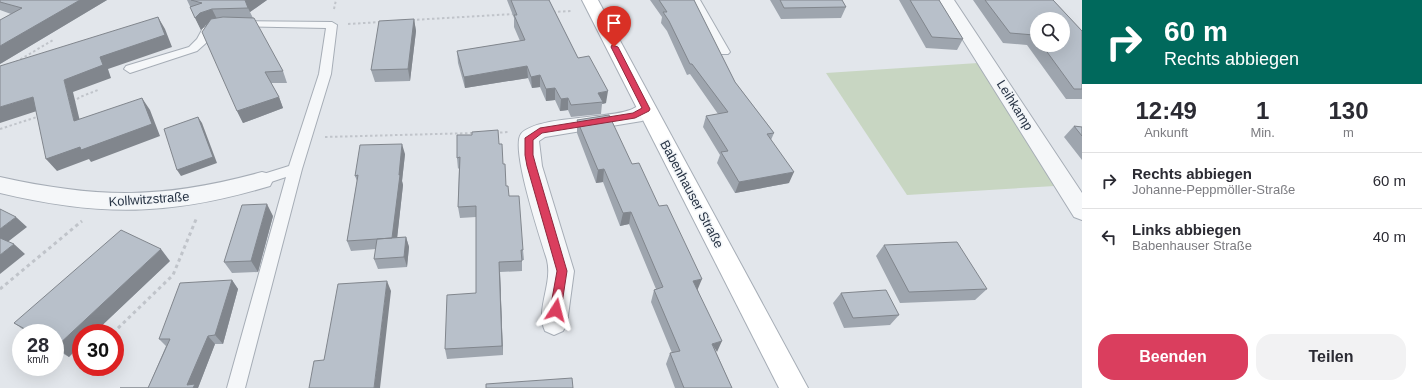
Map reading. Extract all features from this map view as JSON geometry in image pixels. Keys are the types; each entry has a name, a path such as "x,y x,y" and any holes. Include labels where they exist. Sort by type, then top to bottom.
{"main road":[{"name":"Babenhauser Straße","path":"592,5 794,388"}],"street":[{"name":"Leihkamp","path":"946,0 999,80 1082,211"},
{"path":"554,323 562,271 531,166 529,155 529,138 540,131 635,116 646,109"},
{"name":"Kollwitzstraße","path":"0,185 50,196 104,203 141,202 206,194 262,180"}],"lane":[{"path":"695,0 724,52"},
{"path":"130,69 197,46 202,42 207,30 213,26 228,24 332,25 325,74 296,169 236,388"},
{"name":"Kollwitzstraße","path":"262,180 296,169"}],"path":[{"path":"551,12 592,5"},
{"path":"410,20 520,14"},
{"path":"332,25 387,22"},
{"path":"13,63 53,40"},
{"path":"69,104 80,96 98,90"},
{"path":"0,129 42,115"},
{"path":"487,133 519,132 529,138"},
{"path":"305,138 479,133"},
{"path":"122,324 173,276 206,194"},
{"path":"0,289 104,203"}],"green space":[{"path":"978,63 1055,186 907,195 826,73"}],"building":[{"path":"0,0 80,0 0,46 0,20 22,8 0,2"},
{"path":"191,0 245,0 248,8 212,9 200,13 195,18 190,7 202,3"},
{"path":"511,0 549,0 578,58 589,56 608,91 598,93 603,102 571,105 568,98 561,99 555,88 546,89 540,75 531,77 527,66 464,77 457,51 525,40 514,15 517,15"},
{"path":"659,0 694,0 735,82 774,133 767,134 794,172 739,182 721,152 728,151 706,116 728,112 692,64 690,64 663,12 667,12"},
{"path":"780,0 842,0 846,7 784,8"},
{"path":"910,0 939,0 963,39 932,37"},
{"path":"985,0 1053,0 1064,12 1030,12 1030,35 1010,33"},
{"path":"158,17 165,35 100,57 103,65 64,80 74,121 142,98 152,124 81,150 80,147 46,159 33,97 0,107 0,66"},
{"path":"223,17 254,18 283,71 265,72 279,97 237,111 202,32 211,19"},
{"path":"1070,18 1082,31 1082,89 1074,89 1047,52 1070,52"},
{"path":"414,19 408,69 371,70 379,21"},
{"path":"609,115 632,164 639,163 659,206 667,205 702,279 693,281 722,341 712,344 732,388 684,388 670,353 680,351 654,290 663,287 631,212 623,213 604,169 598,170 577,120"},
{"path":"198,117 213,157 177,170 164,129"},
{"path":"1074,126 1082,127 1082,136"},
{"path":"498,130 499,144 502,144 503,164 505,164 506,186 508,186 509,196 519,196 523,250 521,250 522,261 499,262 502,346 445,349 447,295 476,293 476,206 458,207 460,157 457,158 457,135 472,135 472,132"},
{"path":"402,144 400,175 392,238 347,241 358,175 355,176 360,145"},
{"path":"267,204 251,261 224,262 242,205"},
{"path":"0,209 16,217 0,229"},
{"path":"121,230 161,249 81,324 72,324 72,332 64,340 64,324 14,323"},
{"path":"406,237 404,257 374,259 377,239"},
{"path":"0,238 14,244 0,255"},
{"path":"957,242 987,289 909,292 884,245"},
{"path":"232,280 215,335 208,336 187,385 195,384 193,388 148,388 170,339 159,339 180,283"},
{"path":"387,281 374,388 309,388 314,361 324,360 338,284"},
{"path":"886,290 899,315 853,318 841,293"},
{"path":"572,378 573,388 486,388 486,384"}],"route":[{"path":"556,310 562,271 531,166 529,155 529,138 540,131 635,116 646,109 614,47"}]}
